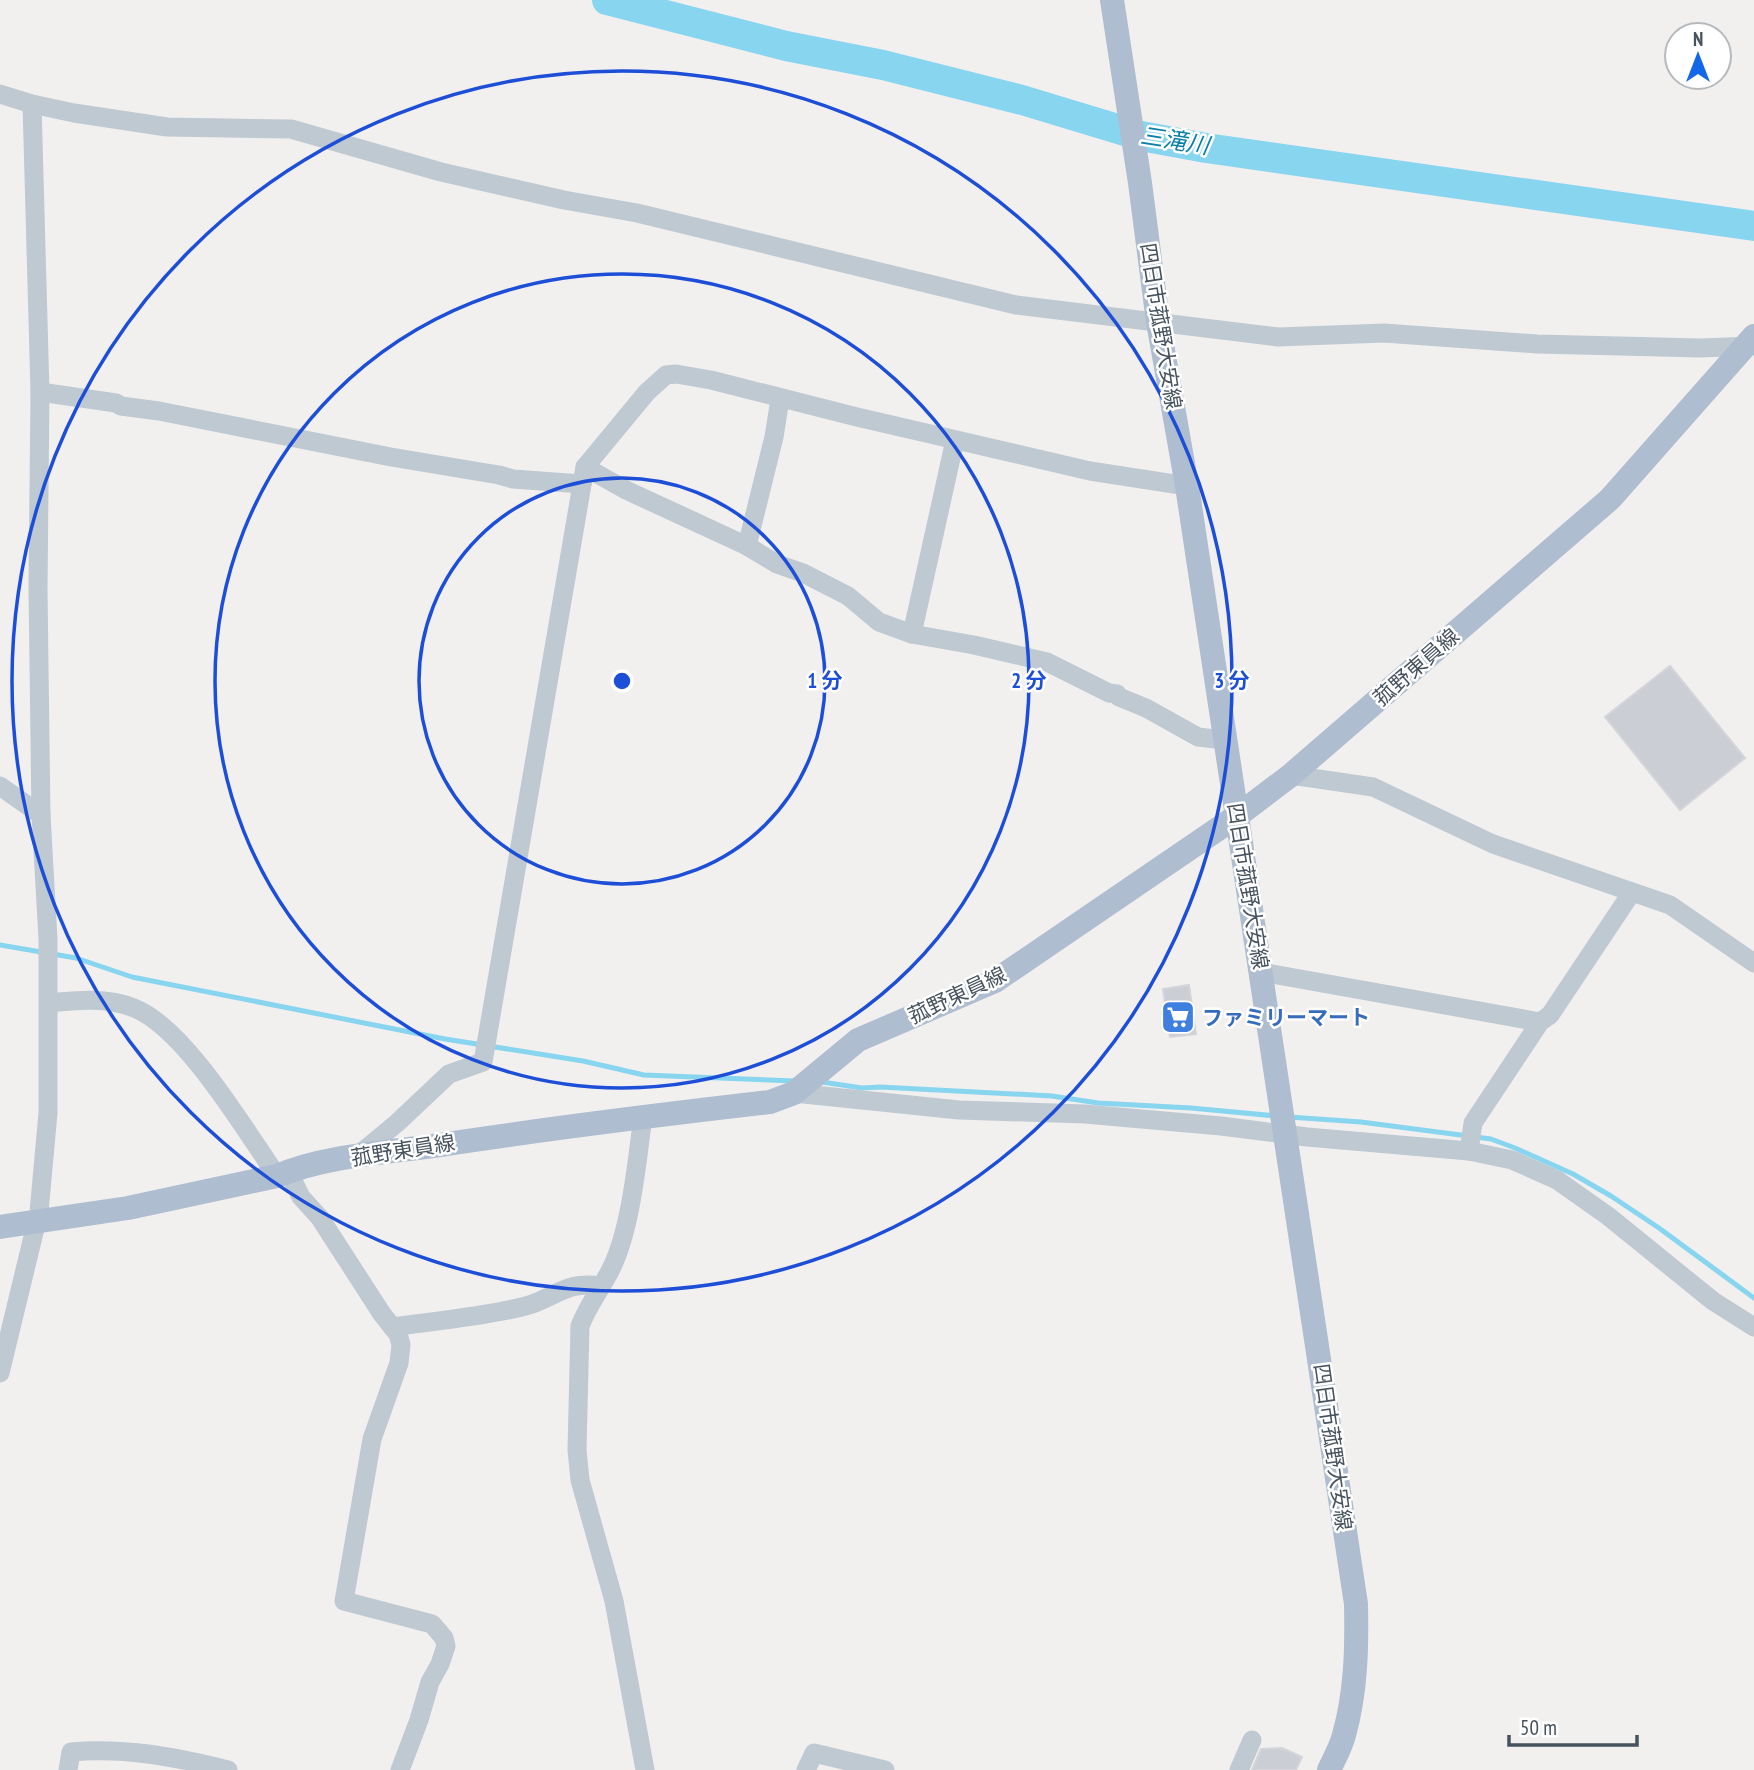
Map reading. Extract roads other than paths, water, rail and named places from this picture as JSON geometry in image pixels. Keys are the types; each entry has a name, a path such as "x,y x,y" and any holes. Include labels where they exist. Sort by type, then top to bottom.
{"main road":[{"name":"四日市菰野大安線","path":"1112,0 1158,322 1187,486 1356,1604 1357,1658 1353,1686 1344,1737 1329,1770"},
{"name":"菰野東員線","path":"0,1227 128,1208 356,1157 643,1116 770,1102 799,1090 858,1040 995,981 1237,816 1291,775 1610,499 1750,343"}],"street":[{"path":"0,94 74,114 167,127 291,129 441,172 564,200 637,213 1016,305 1278,337 1384,333 1537,344 1750,343"},
{"path":"0,1373 39,1212 48,1113 48,939 41,815 38,589 40,392 32,104"},
{"path":"356,1157 449,1074 483,1062 485,1057 584,475 647,392 666,375 711,380 780,399 1090,471 1187,486"},
{"path":"40,392 116,403 513,479 584,475 626,490 747,546 777,564 803,573 848,596 879,622 912,634 1047,662 1146,708 1198,737 1224,740"},
{"path":"747,546 774,437 780,399"},
{"path":"912,634 955,440"},
{"path":"1291,775 1373,787 1493,844 1670,905 1754,963"},
{"path":"0,786 41,815"},
{"path":"1469,1149 1473,1123 1540,1022 1550,1015 1632,892"},
{"path":"1261,972 1540,1022"},
{"path":"49,1003 104,1000 132,1007 150,1015 171,1034 320,1219 398,1334 401,1345 399,1363 372,1439 344,1601 432,1624 444,1638 446,1646 430,1682 400,1770"},
{"path":"799,1090 959,1110 1135,1118 1222,1126 1284,1121 1469,1149 1512,1160 1557,1180 1608,1216 1713,1301 1754,1327"},
{"path":"643,1116 634,1184 621,1240 611,1268 586,1309 580,1326 578,1466 584,1500 614,1601 645,1770"},
{"path":"392,1327 525,1306 576,1284 600,1286"},
{"path":"1239,1770 1252,1740"},
{"path":"68,1770 71,1752 83,1751 154,1754 228,1770"},
{"path":"806,1770 814,1753 885,1770"}],"waterway":[{"name":"三滝川","path":"607,0 786,46 883,65 1022,100 1141,136 1206,148 1754,226"},
{"path":"0,945 76,958 132,977 445,1039 583,1061 644,1075 795,1081"},
{"path":"822,1082 862,1088 1052,1096 1098,1103 1276,1116"},
{"path":"1289,1117 1361,1122 1491,1139 1515,1148 1573,1174 1611,1196 1754,1298"}],"place":[{"name":"ファミリーマート","path":"1178,1017"}]}
